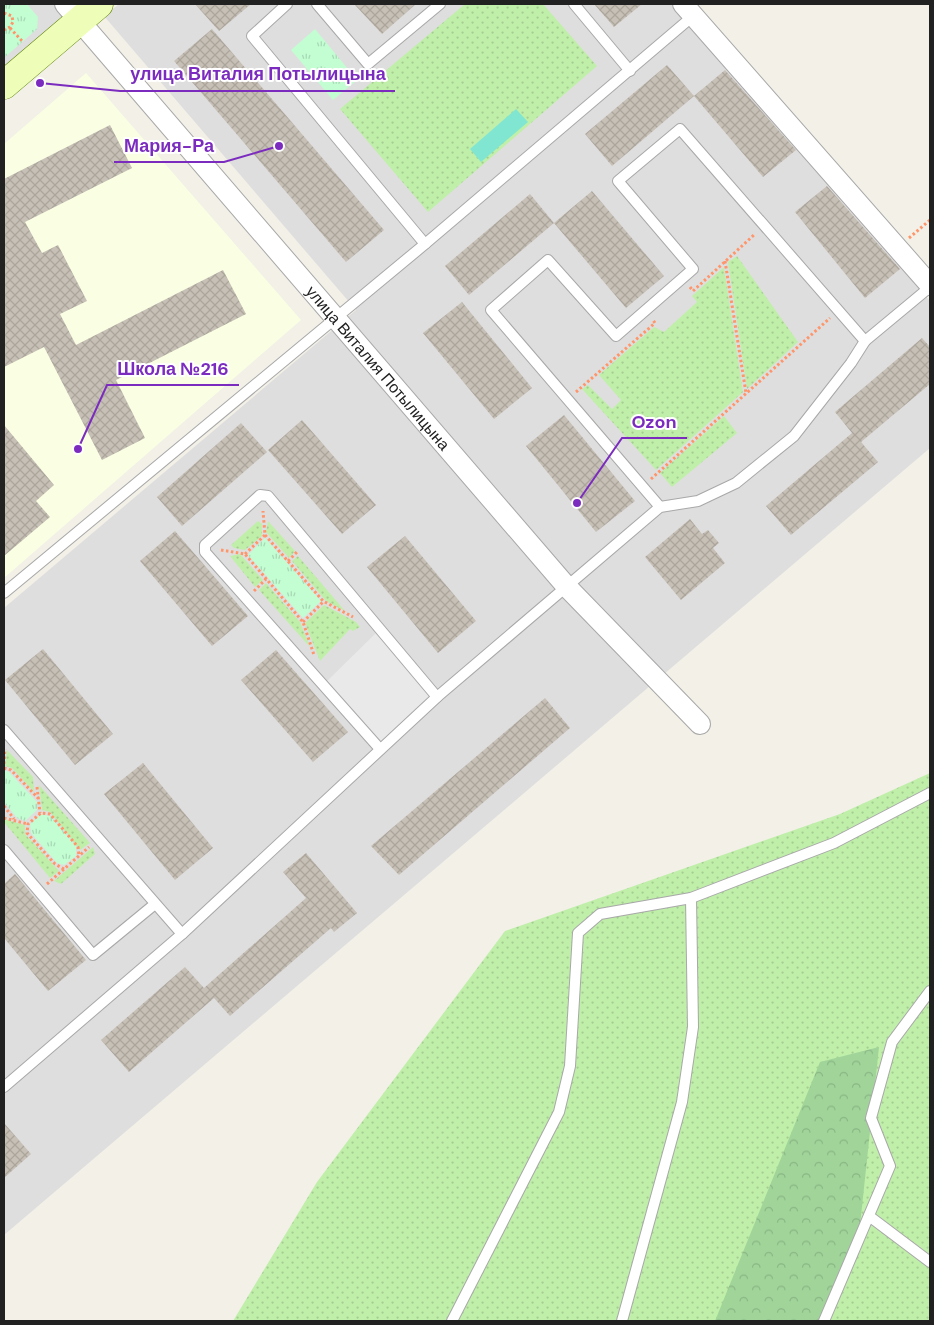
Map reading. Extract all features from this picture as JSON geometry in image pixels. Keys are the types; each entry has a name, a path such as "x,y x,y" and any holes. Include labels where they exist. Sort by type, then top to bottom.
{"street":[{"path":"4,85 81,9"},
{"name":"улица Виталия Потылицына","path":"81,9 335,317 567,587 700,724"},
{"path":"688,10 930,286"}],"lane":[{"path":"287,4 252,36 425,244"},
{"path":"317,4 368,64 440,4"},
{"path":"574,4 630,71"},
{"path":"4,593 425,244 630,71 688,10"},
{"path":"660,507 491,310 548,260 616,336 692,269 618,181 680,129 865,341"},
{"path":"4,1087 182,934 437,697 660,507 698,502 736,483 794,436 865,341 930,286"},
{"path":"380,749 206,554 204,547 262,494 268,496 437,697"},
{"path":"4,730 182,934"},
{"path":"452,1321 559,1112 570,1066 578,932 600,914 691,898 834,843 930,793"},
{"path":"4,850 94,955 155,904"},
{"path":"622,1321 682,1102 693,1027 691,898"},
{"path":"824,1321 890,1166 871,1118 892,1042 930,991"},
{"path":"869,1216 930,1262"}],"path":[{"path":"4,13 12,16 13,22 10,28 4,30"},
{"path":"10,28 25,45"},
{"path":"897,248 930,220"},
{"path":"725,262 746,394"},
{"path":"643,487 838,310"},
{"path":"262,494 265,535 324,602 380,629"},
{"path":"244,554 265,535"},
{"path":"204,547 244,554 303,622 314,651 313,674"},
{"path":"303,622 324,602"},
{"path":"4,768 11,770 38,798"},
{"path":"40,772 36,783 40,814"},
{"path":"4,806 14,820"},
{"path":"64,869 55,864 27,833 28,824 40,814 50,814 78,848 79,856"},
{"path":"4,818 28,824"},
{"path":"39,891 99,839"}],"shaded area":[{"path":"4,4 88,4 4,76"},
{"path":"119,4 677,4 930,301 930,448 4,1235 4,608 356,310 104,16"},
{"path":"86,73 301,320 4,578 4,144"},
{"path":"516,109 528,122 481,162 470,149"},
{"path":"380,629 437,697 380,749 323,685"}],"green space":[{"path":"4,4 27,4 38,17 37,29 4,58"},
{"path":"465,4 543,4 597,66 428,212 340,109"},
{"path":"315,29 357,80 333,100 291,50"},
{"path":"737,256 798,342 747,389 728,262"},
{"path":"724,267 743,392 656,470 582,389 588,385 612,409 621,400 599,375 654,327 664,332 697,302 692,296"},
{"path":"724,416 737,433 672,487 660,473"},
{"path":"258,521 262,524 262,536 245,550 234,548 231,545"},
{"path":"268,521 295,551 289,558 266,532"},
{"path":"265,538 321,601 303,618 248,555"},
{"path":"240,554 263,580 255,587 230,556"},
{"path":"298,556 345,611 326,601 292,561"},
{"path":"266,583 300,622 310,647 259,590"},
{"path":"324,605 356,622 360,627 353,631 350,629 320,661 305,623"},
{"path":"7,750 33,777 34,792 12,768 5,766"},
{"path":"4,770 9,772 37,802 37,810 25,821 17,818 4,802"},
{"path":"930,773 930,1321 233,1321 317,1182 505,931 840,814"},
{"path":"39,785 90,843 80,850 50,812 42,810"},
{"path":"41,814 50,816 76,846 76,856 64,865 57,863 31,833 30,824"},
{"path":"4,819 25,825 25,834 59,871 50,878 4,822"},
{"path":"93,847 95,854 61,884 54,881"},
{"path":"879,1047 858,1244 824,1321 715,1321 820,1062"}],"building":[{"path":"195,4 251,4 219,31"},
{"path":"354,4 416,4 382,34"},
{"path":"594,4 642,4 614,27"},
{"path":"212,29 384,230 346,262 174,61"},
{"path":"667,65 694,96 612,166 585,134"},
{"path":"725,70 796,150 763,177 694,96"},
{"path":"110,125 132,168 25,222 42,253 58,245 87,301 60,314 76,345 223,270 246,314 116,380 145,438 102,460 44,347 4,367 4,179"},
{"path":"827,186 900,269 865,298 795,212"},
{"path":"592,191 664,276 626,308 554,223"},
{"path":"530,194 554,223 469,295 445,266"},
{"path":"462,302 532,388 494,419 423,333"},
{"path":"922,338 930,347 930,384 861,442 878,462 791,535 766,506 852,433 835,412"},
{"path":"564,415 635,501 596,532 526,446"},
{"path":"302,420 376,505 342,534 268,450"},
{"path":"241,423 267,452 182,526 157,497"},
{"path":"4,425 54,485 36,501 50,517 4,556"},
{"path":"690,519 702,534 708,530 719,543 713,548 725,563 681,600 645,557"},
{"path":"175,531 248,616 212,646 140,561"},
{"path":"405,536 476,621 438,653 367,567"},
{"path":"43,649 113,734 75,765 5,680"},
{"path":"276,650 348,732 313,762 241,680"},
{"path":"545,698 570,728 399,875 371,846"},
{"path":"143,763 213,848 175,880 104,794"},
{"path":"306,853 357,913 334,932 331,928 230,1016 214,998 129,1072 101,1040 185,967 204,988 306,898 283,872"},
{"path":"15,874 86,960 48,991 4,938 4,884"},
{"path":"4,1123 31,1154 4,1178"}],"place":[{"name":"улица Виталия Потылицына","path":"40,83"},
{"name":"Мария-Ра","path":"279,146"},
{"name":"Школа №216","path":"78,449"},
{"name":"Ozon","path":"577,503"}]}
